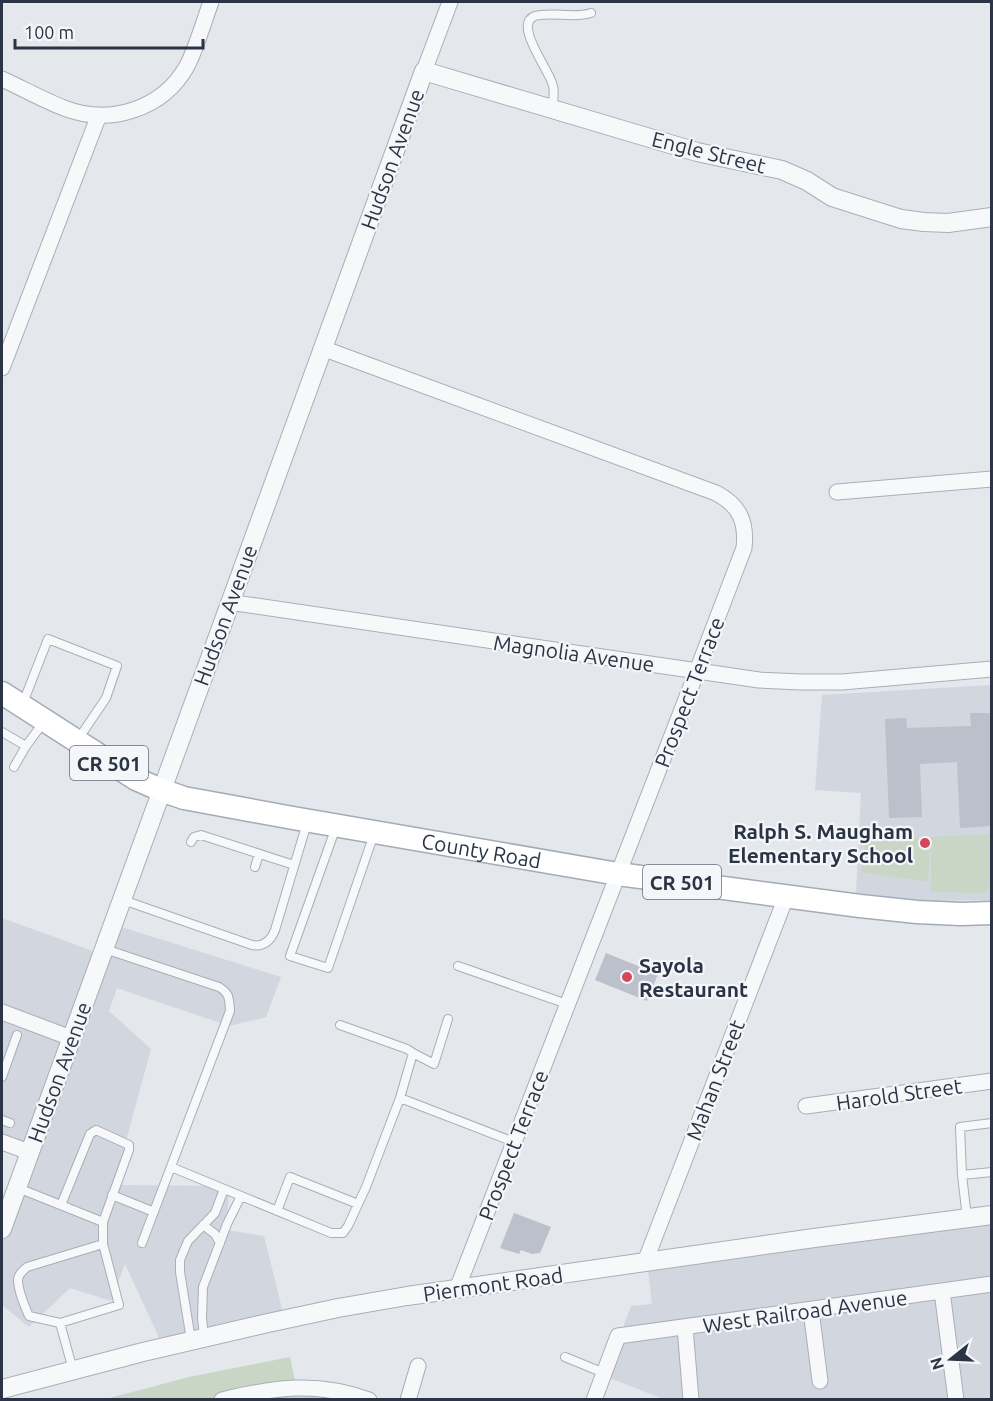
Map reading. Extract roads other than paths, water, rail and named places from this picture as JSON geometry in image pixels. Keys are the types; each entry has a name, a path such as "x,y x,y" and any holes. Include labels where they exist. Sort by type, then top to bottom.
{"main road":[{"name":"County Road","path":"7,699 135,779 184,798 618,874 917,912 992,913"}],"street":[{"path":"2,79 64,108 80,113 121,114 138,110 167,92 178,80 188,64 211,2"},
{"name":"Hudson Avenue","path":"2,1229 6,1203 17,1187 450,2"},
{"name":"Engle Street","path":"424,71 697,152 782,170 807,181 832,197 901,219 948,223 992,218"},
{"path":"2,368 99,115"},
{"name":"Prospect Terrace","path":"322,348 705,488 726,498 734,505 744,525 744,548 457,1289"},
{"path":"837,492 992,478"},
{"name":"Magnolia Avenue","path":"229,602 759,680 842,682 992,669"},
{"name":"Mahan Street","path":"645,1263 786,897"},
{"path":"2,1012 71,1038"},
{"name":"Harold Street","path":"806,1106 992,1081"},
{"path":"2,1142 29,1152"},
{"name":"Piermont Road","path":"2,1389 198,1339 338,1308 814,1238 992,1215"},
{"name":"West Railroad Avenue","path":"604,1373 618,1336 992,1284"},
{"path":"942,1291 956,1400"},
{"path":"810,1310 820,1381"},
{"path":"685,1327 692,1400"},
{"path":"408,1400 418,1366"},
{"path":"594,1400 604,1373"},
{"path":"225,1399 274,1389 306,1388 332,1390 369,1400"}],"lane":[{"path":"552,109 553,84 529,36 529,20 534,16 582,16 591,13"},
{"path":"7,699 48,639 117,666 106,698 76,742"},
{"path":"14,766 45,721"},
{"path":"2,732 26,746"},
{"path":"121,900 257,946 263,944 272,937 308,821"},
{"path":"337,826 290,956 328,968 375,832"},
{"path":"191,842 194,837 201,836 294,865"},
{"path":"255,867 259,854"},
{"path":"104,949 219,987 226,992 229,998 230,1011 142,1243"},
{"path":"458,966 567,1004"},
{"path":"340,1025 407,1049 434,1064 448,1019"},
{"path":"2,1077 17,1035"},
{"path":"171,1167 331,1233 343,1233 358,1204 400,1098 413,1053"},
{"path":"400,1098 514,1142"},
{"path":"2,1120 10,1123"},
{"path":"967,1218 960,1127 992,1123"},
{"path":"61,1205 90,1134 96,1130 129,1145 103,1222 103,1244 119,1305 60,1323 29,1316 24,1306 18,1280 20,1273 27,1267 103,1244"},
{"path":"962,1175 992,1172"},
{"path":"277,1211 290,1177 358,1204"},
{"path":"17,1187 103,1222"},
{"path":"198,1339 180,1272 180,1260 188,1241 215,1213 224,1189"},
{"path":"112,1195 154,1212"},
{"path":"198,1339 202,1318 203,1287 227,1224 241,1196"},
{"path":"203,1225 215,1234 220,1243"},
{"path":"60,1323 73,1370"},
{"path":"565,1357 604,1373"}],"place":[{"name":"Ralph S. Maugham Elementary School","path":"925,843"},
{"name":"Sayola Restaurant","path":"627,977"}]}
